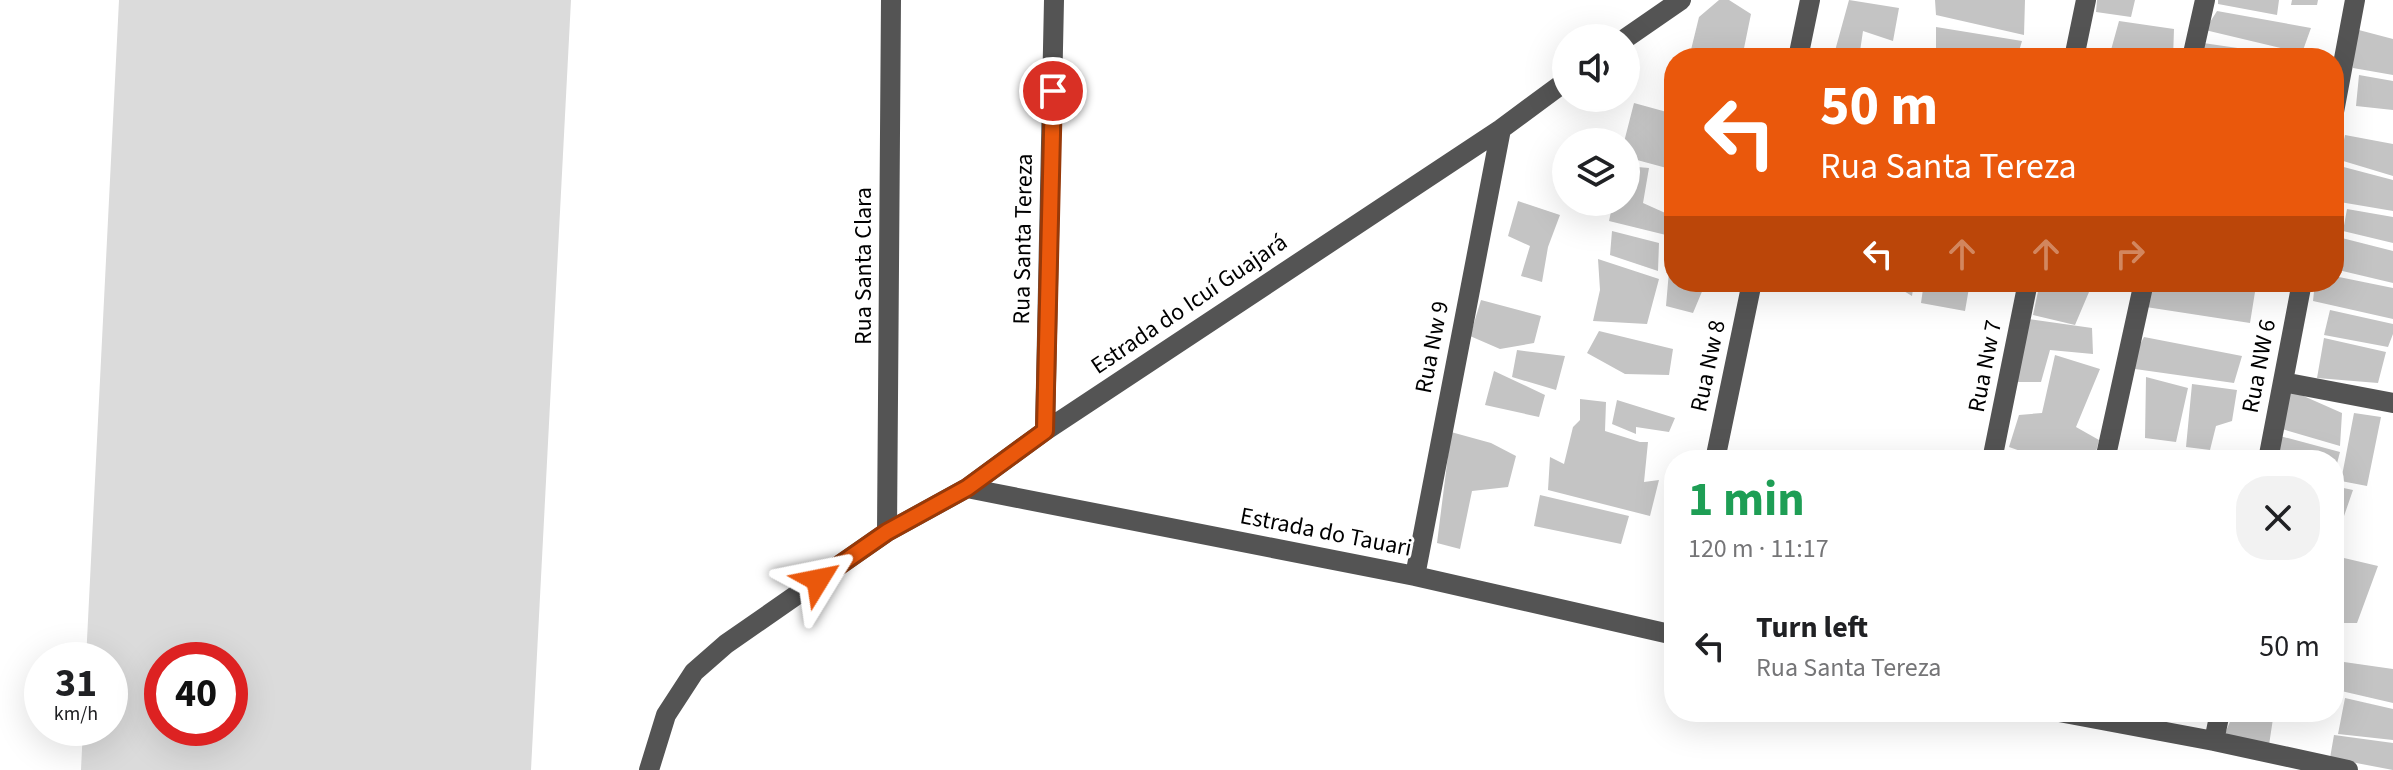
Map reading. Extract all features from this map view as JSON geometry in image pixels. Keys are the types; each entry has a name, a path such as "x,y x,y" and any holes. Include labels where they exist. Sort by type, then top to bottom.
{"street":[{"name":"Rua Santa Clara","path":"887,532 891,0"},
{"name":"Rua Santa Tereza","path":"1045,431 1054,0"},
{"path":"1640,28 1681,0"},
{"path":"1800,48 1810,0"},
{"path":"2076,48 2086,0"},
{"path":"2194,48 2205,0"},
{"path":"2344,59 2355,0"},
{"name":"Estrada do Icuí Guajará","path":"649,770 666,715 694,672 726,644 887,532 967,488 1045,431 1501,129 1552,91"},
{"name":"Rua Nw 9","path":"1415,576 1501,129"},
{"name":"Rua Nw 8","path":"1717,450 1750,292"},
{"name":"Rua Nw 7","path":"1994,450 2026,292"},
{"path":"2107,450 2142,292"},
{"name":"Rua NW 6","path":"2270,450 2300,292"},
{"path":"2283,382 2393,403"},
{"name":"Estrada do Tauari","path":"967,488 1415,576 1664,633"},
{"path":"2112,722 2348,770"},
{"path":"2214,741 2218,722"}],"shaded area":[{"path":"119,0 571,0 531,770 81,770 82,746 128,746 128,642 87,642"}],"building":[{"path":"1719,0 1729,0 1751,14 1744,48 1691,48 1699,17"},
{"path":"1849,0 1899,8 1893,41 1863,31 1860,48 1836,48"},
{"path":"1935,0 2025,0 2024,35 1936,15"},
{"path":"2097,0 2135,0 2131,17 2096,12"},
{"path":"2218,0 2279,0 2277,15 2218,4"},
{"path":"2292,0 2318,0 2317,5 2291,5"},
{"path":"2217,11 2311,28 2304,48 2281,48 2205,30"},
{"path":"2119,21 2174,29 2173,48 2112,48"},
{"path":"1936,27 2022,41 2020,48 1936,48"},
{"path":"2355,29 2393,39 2393,75 2353,68"},
{"path":"2203,43 2238,48 2203,48"},
{"path":"2359,75 2393,81 2393,110 2356,106"},
{"path":"1640,105 1664,111 1664,167 1640,161 1640,128 1628,128 1632,112 1640,112"},
{"path":"2345,135 2393,144 2393,176 2344,161"},
{"path":"1640,167 1649,168 1643,203 1664,212 1664,235 1609,221 1610,216 1640,216"},
{"path":"2344,167 2393,180 2393,211 2344,203"},
{"path":"1518,201 1552,212 1552,216 1560,216 1548,247 1542,282 1521,276 1530,246 1508,236"},
{"path":"2347,209 2393,217 2393,243 2344,231"},
{"path":"1612,231 1659,243 1658,271 1610,255"},
{"path":"2344,239 2393,251 2393,283 2344,271"},
{"path":"1598,259 1659,279 1647,324 1593,321 1600,290"},
{"path":"2344,278 2393,288 2393,319 2313,301 2314,292 2344,292"},
{"path":"1667,292 1702,292 1693,313 1666,306"},
{"path":"1923,292 1968,292 1965,311 1921,303"},
{"path":"2038,292 2089,292 2075,325 2033,315"},
{"path":"2149,292 2255,292 2250,323 2146,307"},
{"path":"1481,300 1541,316 1534,343 1500,349 1470,336"},
{"path":"2330,310 2393,324 2388,347 2324,335"},
{"path":"2028,319 2092,328 2093,354 2050,350 2041,382 2013,382"},
{"path":"1599,331 1673,349 1669,375 1625,374 1587,353"},
{"path":"2144,337 2242,356 2234,383 2128,368"},
{"path":"2324,338 2386,352 2378,383 2317,378"},
{"path":"1517,350 1565,356 1556,390 1512,377"},
{"path":"2055,355 2100,369 2076,427 2099,440 2096,450 2018,450 2009,447 2019,415 2042,413"},
{"path":"1494,371 1545,395 1539,417 1485,405"},
{"path":"2146,377 2188,388 2176,442 2145,438"},
{"path":"2192,384 2237,390 2232,421 2216,426 2210,450 2186,447"},
{"path":"2290,390 2342,413 2340,446 2282,429"},
{"path":"1580,399 1606,402 1605,431 1648,442 1644,482 1659,480 1650,516 1548,490 1550,457 1564,464 1573,427 1580,420"},
{"path":"1617,400 1675,418 1669,432 1636,427 1636,434 1612,424"},
{"path":"2354,413 2381,417 2367,486 2344,482"},
{"path":"1451,432 1491,443 1516,456 1508,487 1472,491 1460,549 1437,543"},
{"path":"2280,436 2332,450 2278,450"},
{"path":"2344,488 2353,490 2344,516"},
{"path":"1540,495 1629,516 1621,544 1534,526"},
{"path":"2344,558 2378,566 2357,623 2344,623"},
{"path":"2344,662 2393,669 2393,703 2344,692"},
{"path":"2345,698 2393,709 2393,740 2338,734 2340,722 2344,722"},
{"path":"2230,722 2272,722 2269,745 2224,736"},
{"path":"2334,735 2393,743 2393,770 2330,758"}],"route":[{"path":"818,580 887,532 967,488 1045,431 1053,91"}]}
